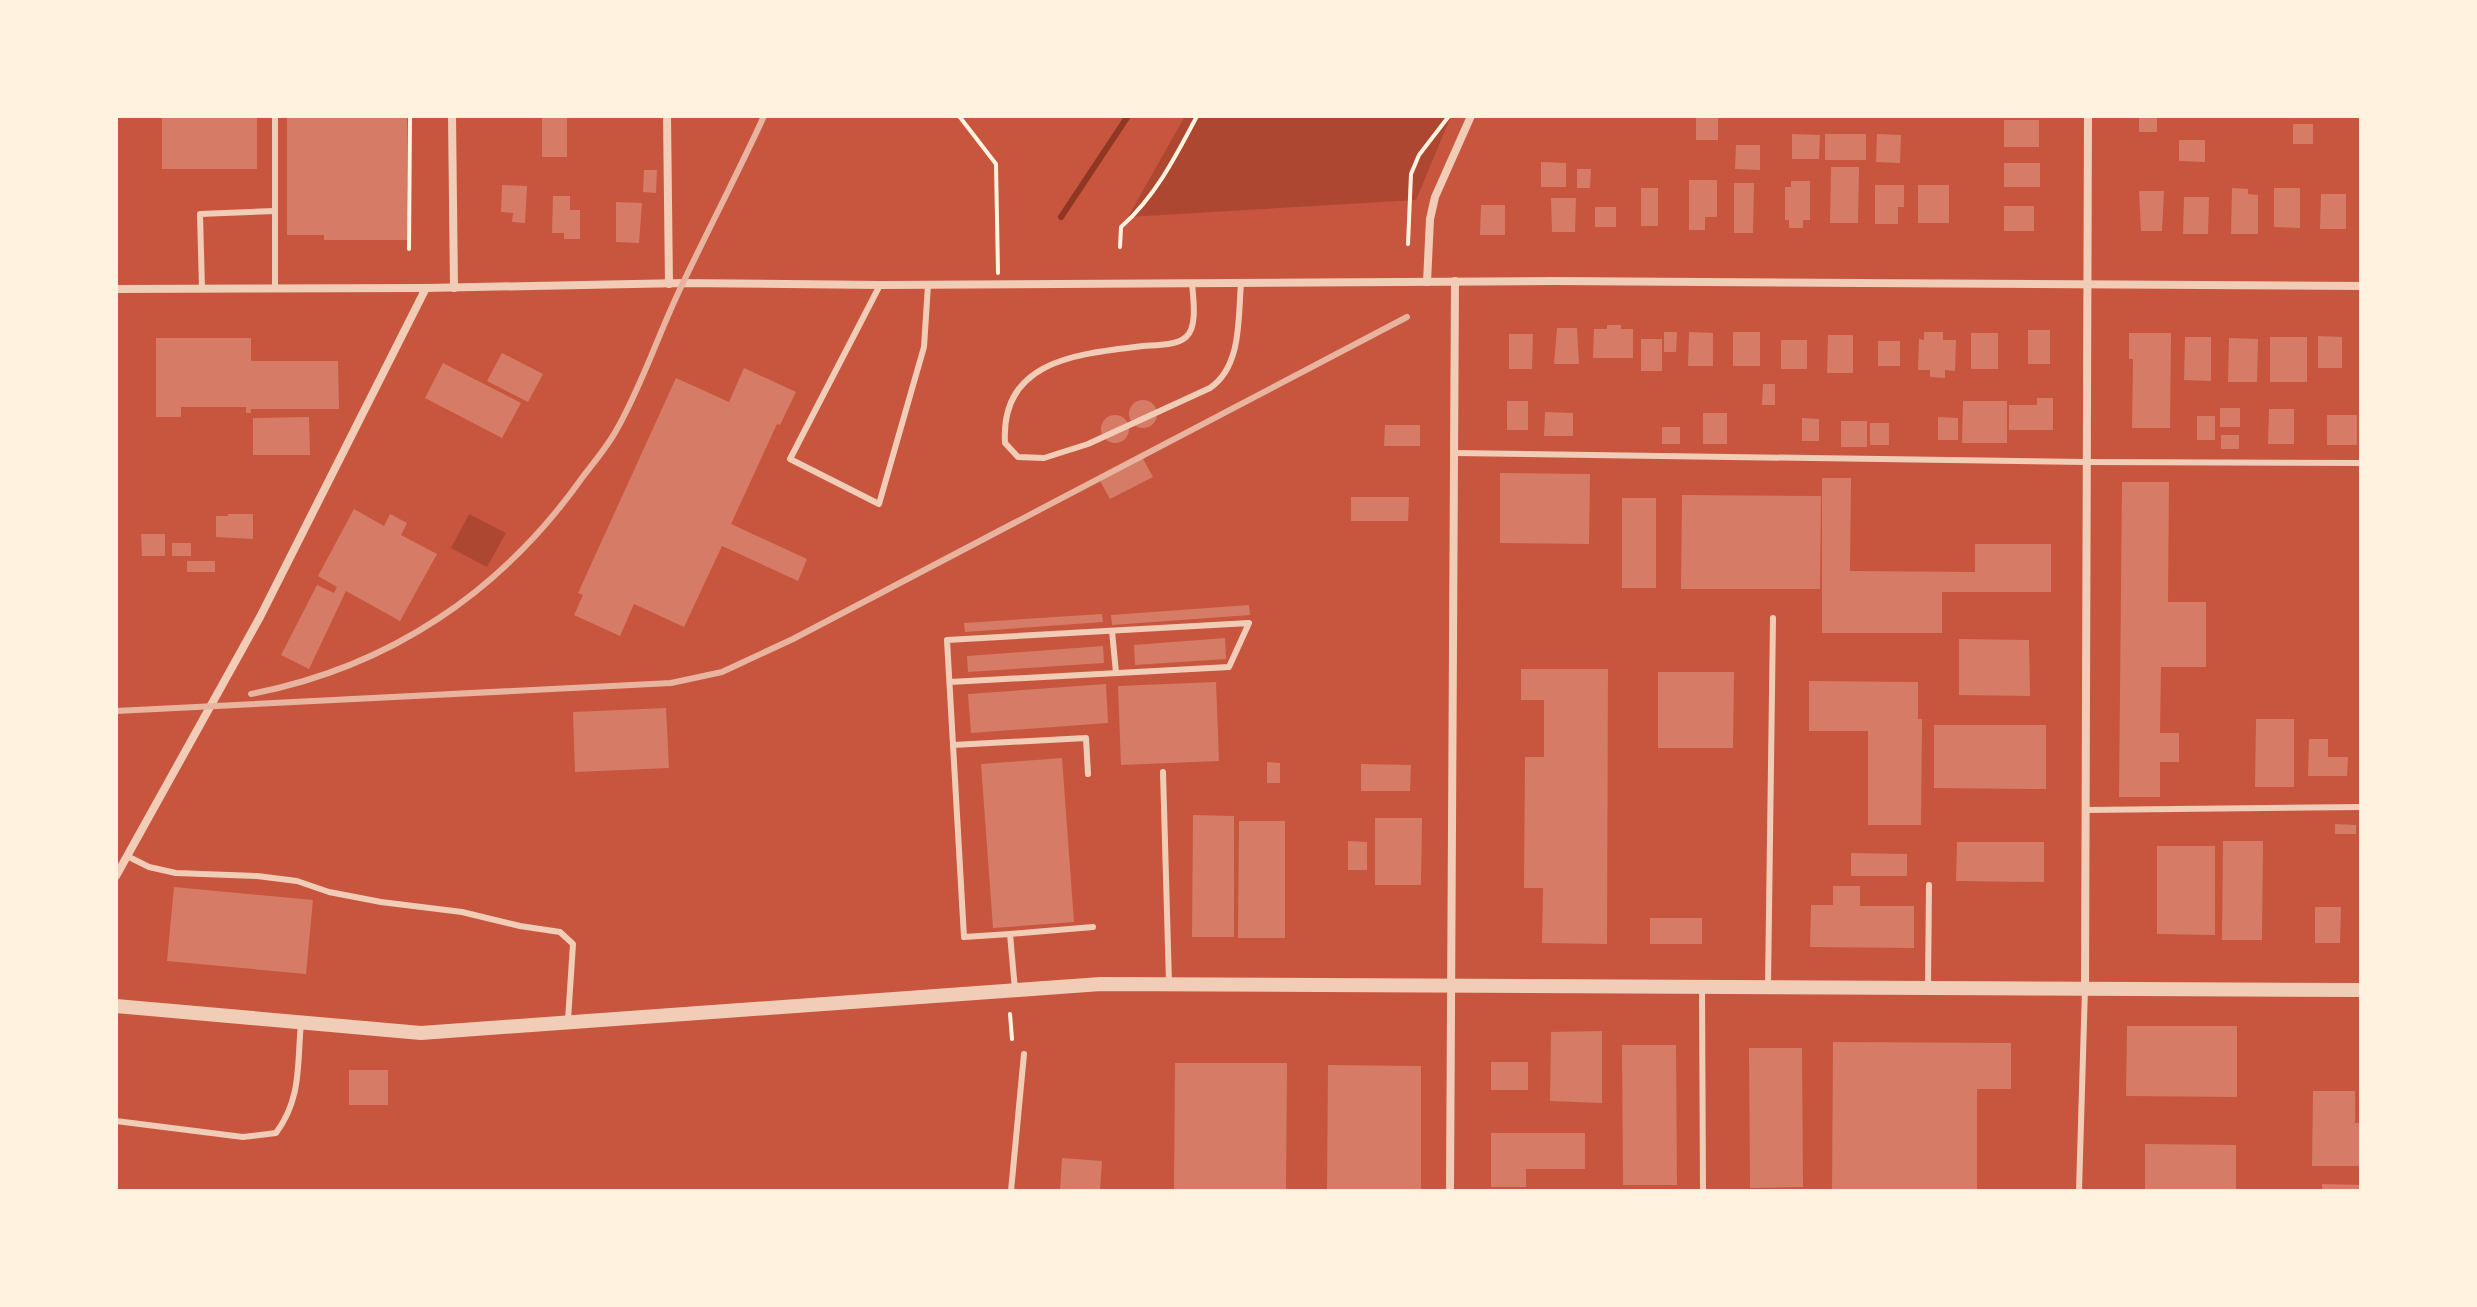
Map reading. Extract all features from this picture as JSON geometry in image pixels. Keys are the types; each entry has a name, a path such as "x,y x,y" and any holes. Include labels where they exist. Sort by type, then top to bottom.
{"street":[{"path":"452,116 454,288"},
{"path":"667,116 669,284"},
{"path":"1427,282 1430,219 1435,197 1471,116"},
{"path":"2085,988 2088,116"},
{"path":"1450,1191 1455,281"},
{"path":"116,289 1455,281 2361,286"},
{"path":"116,876 260,617 426,288"},
{"path":"116,1006 421,1033 1101,984 2361,990"}],"lane":[{"path":"275,116 275,289"},
{"path":"202,289 200,214 275,211"},
{"path":"1192,283 1191,328 1186,337 1172,343 1086,353 1038,370 1007,407 1005,443 1018,457 1044,458 1088,444 1221,381 1233,358 1241,283"},
{"path":"880,285 790,459 879,504 924,347 928,285"},
{"path":"1454,453 2361,463"},
{"path":"1768,986 1773,618"},
{"path":"950,682 1229,667 1249,623 947,640 964,937 1093,927"},
{"path":"1112,631 1116,673"},
{"path":"953,745 1086,738 1088,774"},
{"path":"1163,772 1169,983"},
{"path":"2085,810 2361,807"},
{"path":"127,856 149,867 176,873 297,881 329,892 462,912 560,932 573,944 568,1022"},
{"path":"1928,987 1929,885"},
{"path":"1010,934 1015,990"},
{"path":"1702,986 1703,1191"},
{"path":"2079,1191 2085,988"},
{"path":"116,1121 243,1137 276,1133 289,1116 297,1091 301,1023"},
{"path":"1011,1191 1024,1054"}],"path":[{"path":"409,249 410,116"},
{"path":"959,116 996,164 999,284"},
{"path":"1120,247 1121,227 1139,211 1175,158 1197,116"},
{"path":"1408,244 1411,174 1419,155 1449,116"},
{"path":"1010,1014 1012,1039"}],"shaded area":[{"path":"1185,116 1451,116 1416,200 1128,217"},
{"path":"469,514 506,533 487,567 451,548"}],"building":[{"path":"162,116 257,116 257,169 162,169"},
{"path":"287,116 407,116 407,240 324,240 324,235 287,235"},
{"path":"542,118 567,118 567,157 542,157"},
{"path":"1696,118 1718,118 1718,140 1696,140"},
{"path":"2139,118 2157,118 2157,132 2139,132"},
{"path":"2004,120 2039,120 2039,147 2004,147"},
{"path":"2293,124 2313,124 2313,144 2293,144"},
{"path":"1792,134 1820,135 1819,159 1792,159"},
{"path":"1825,134 1866,134 1866,160 1825,160"},
{"path":"1877,134 1901,135 1900,163 1876,162"},
{"path":"2179,140 2205,140 2205,162 2179,161"},
{"path":"1736,145 1760,145 1760,170 1735,169"},
{"path":"1541,162 1566,163 1566,187 1541,187"},
{"path":"2004,163 2040,163 2040,187 2004,187"},
{"path":"1831,167 1859,167 1858,223 1830,223"},
{"path":"1577,169 1591,169 1590,188 1577,188"},
{"path":"644,170 657,170 656,193 643,192"},
{"path":"1689,180 1717,180 1717,217 1705,217 1705,230 1689,230"},
{"path":"1791,181 1810,181 1810,220 1803,220 1803,228 1789,228 1789,220 1785,220 1785,187 1791,187"},
{"path":"1734,183 1754,183 1753,233 1734,233"},
{"path":"502,185 527,186 525,223 512,222 513,213 501,212"},
{"path":"1875,185 1904,185 1904,207 1898,207 1898,224 1875,224"},
{"path":"1918,185 1949,185 1949,223 1918,223"},
{"path":"1641,188 1658,188 1658,226 1641,226"},
{"path":"2232,188 2248,189 2248,194 2258,195 2258,234 2231,234"},
{"path":"2274,188 2300,188 2300,228 2274,227"},
{"path":"2139,191 2164,191 2162,231 2141,231"},
{"path":"2321,194 2346,194 2346,229 2320,229"},
{"path":"553,196 570,196 570,210 580,210 580,239 564,239 564,233 552,233"},
{"path":"2184,197 2209,197 2208,234 2183,234"},
{"path":"1551,198 1576,198 1575,232 1552,232"},
{"path":"616,202 642,203 639,243 616,242"},
{"path":"1481,205 1505,205 1505,235 1480,235"},
{"path":"2004,206 2034,206 2034,231 2004,231"},
{"path":"1595,207 1616,207 1616,227 1595,227"},
{"path":"1607,325 1633,329 1633,358 1593,358 1594,329 1607,329"},
{"path":"1557,328 1577,328 1579,364 1554,364"},
{"path":"2028,330 2050,330 2050,364 2028,364"},
{"path":"1664,332 1677,332 1676,352 1664,352"},
{"path":"1689,332 1713,333 1713,366 1688,366"},
{"path":"1733,332 1760,332 1760,366 1733,366"},
{"path":"1924,332 1943,332 1943,340 1956,340 1955,371 1945,370 1945,378 1930,377 1930,370 1918,370 1919,339 1924,340"},
{"path":"1971,333 1998,333 1998,369 1971,369"},
{"path":"2129,333 2171,333 2170,428 2132,428 2133,359 2129,359"},
{"path":"1509,334 1533,334 1532,369 1509,369"},
{"path":"1828,335 1853,335 1853,373 1827,373"},
{"path":"2318,336 2342,337 2342,368 2318,368"},
{"path":"2185,337 2211,337 2211,381 2184,380"},
{"path":"2270,337 2307,337 2307,382 2270,382"},
{"path":"156,338 251,338 251,361 338,361 339,409 251,409 251,413 246,413 246,407 181,407 181,417 156,417"},
{"path":"2229,338 2258,339 2257,382 2228,382"},
{"path":"1641,339 1662,339 1662,371 1641,371"},
{"path":"1781,340 1807,340 1807,369 1781,369"},
{"path":"1878,341 1900,341 1900,366 1878,366"},
{"path":"502,353 543,374 528,402 487,381"},
{"path":"443,363 521,403 502,438 425,398"},
{"path":"744,368 796,392 780,425 777,424 731,524 807,559 798,581 722,546 684,627 634,604 620,636 574,615 583,595 578,593 676,378 729,402"},
{"path":"1763,384 1775,384 1775,405 1762,405"},
{"path":"2037,398 2053,398 2053,430 2009,430 2009,405 2037,405"},
{"path":"1143,400 1153,404 1157,414 1153,424 1143,428 1133,424 1129,414 1133,404"},
{"path":"1507,401 1528,401 1528,430 1507,430"},
{"path":"1963,401 2007,401 2007,443 1962,443"},
{"path":"2220,408 2240,408 2240,427 2220,427"},
{"path":"2269,409 2294,409 2294,444 2268,444"},
{"path":"1545,412 1573,413 1573,436 1544,436"},
{"path":"1703,413 1727,413 1727,444 1703,444"},
{"path":"1115,415 1125,419 1129,429 1125,439 1115,443 1105,439 1101,429 1105,419"},
{"path":"2327,415 2357,415 2357,445 2327,445"},
{"path":"2197,416 2215,416 2215,440 2197,440"},
{"path":"309,417 310,455 253,455 253,418"},
{"path":"1938,417 1958,418 1958,440 1938,440"},
{"path":"1802,418 1819,419 1819,441 1802,441"},
{"path":"1841,421 1867,421 1867,447 1841,447"},
{"path":"1870,423 1889,423 1889,445 1870,445"},
{"path":"1385,425 1420,425 1420,446 1384,446"},
{"path":"1662,427 1680,427 1680,444 1662,444"},
{"path":"2221,435 2239,435 2239,449 2221,449"},
{"path":"1142,457 1153,477 1110,499 1099,479"},
{"path":"1500,473 1590,474 1589,544 1500,543"},
{"path":"1822,478 1851,478 1850,571 1975,572 1975,544 2051,544 2051,592 1942,592 1942,633 1822,633"},
{"path":"2122,482 2169,482 2168,602 2206,602 2206,667 2161,667 2160,733 2179,733 2179,762 2160,762 2160,797 2119,797"},
{"path":"1682,495 1821,496 1820,589 1681,589"},
{"path":"1351,497 1409,497 1408,521 1351,521"},
{"path":"1622,498 1656,498 1656,588 1622,588"},
{"path":"354,509 384,526 390,514 407,523 401,535 437,554 400,621 346,591 309,669 281,655 317,585 334,593 337,587 318,576"},
{"path":"253,514 253,539 216,537 216,516"},
{"path":"141,534 165,534 165,556 142,556"},
{"path":"172,543 191,543 191,556 172,556"},
{"path":"187,561 215,561 215,572 187,572"},
{"path":"1249,605 1250,615 1112,625 1111,615"},
{"path":"1102,614 1103,622 965,632 964,623"},
{"path":"1225,638 1226,659 1135,665 1134,645"},
{"path":"1959,639 2029,640 2030,696 1959,695"},
{"path":"1103,646 1104,663 968,672 967,656"},
{"path":"1521,669 1608,669 1607,944 1542,943 1543,888 1524,888 1525,757 1544,757 1544,700 1521,700"},
{"path":"1658,672 1734,672 1733,748 1658,748"},
{"path":"1809,681 1918,682 1918,719 1922,719 1921,825 1868,825 1868,731 1809,731"},
{"path":"1216,682 1219,761 1121,765 1118,686"},
{"path":"1106,684 1108,723 971,733 968,694"},
{"path":"666,708 669,768 575,772 573,712"},
{"path":"2256,719 2294,719 2294,787 2255,787"},
{"path":"1934,725 2046,725 2046,789 1934,788"},
{"path":"2309,739 2328,739 2328,757 2348,757 2347,776 2308,776"},
{"path":"1062,758 1074,922 993,928 981,764"},
{"path":"1267,762 1280,763 1280,783 1267,783"},
{"path":"1361,764 1411,765 1410,791 1361,791"},
{"path":"1193,815 1234,816 1234,937 1192,937"},
{"path":"1375,818 1422,818 1421,885 1375,885"},
{"path":"1239,821 1285,821 1285,938 1238,938"},
{"path":"2335,824 2356,825 2356,834 2335,834"},
{"path":"1348,841 1367,842 1367,870 1348,870"},
{"path":"2223,841 2263,841 2262,940 2222,940"},
{"path":"1957,842 2044,842 2044,882 1956,881"},
{"path":"2157,846 2215,846 2215,935 2157,934"},
{"path":"1851,853 1907,854 1907,876 1851,876"},
{"path":"1833,886 1860,886 1860,906 1914,906 1914,948 1810,947 1811,905 1833,905"},
{"path":"174,887 313,900 306,974 167,961"},
{"path":"2315,907 2341,907 2340,943 2315,943"},
{"path":"1650,918 1702,918 1702,944 1650,944"},
{"path":"2127,1026 2237,1026 2237,1097 2126,1096"},
{"path":"1602,1031 1602,1103 1550,1101 1551,1032"},
{"path":"1833,1042 2011,1043 2011,1089 1977,1089 1977,1191 1832,1191"},
{"path":"1622,1045 1676,1045 1677,1185 1623,1185"},
{"path":"1749,1048 1802,1048 1803,1187 1750,1188"},
{"path":"1491,1062 1528,1062 1528,1090 1491,1090"},
{"path":"1175,1063 1287,1063 1286,1191 1174,1191"},
{"path":"1328,1065 1421,1066 1421,1191 1327,1191"},
{"path":"349,1070 388,1070 388,1105 349,1105"},
{"path":"2313,1091 2355,1091 2355,1123 2361,1123 2361,1166 2312,1166"},
{"path":"1491,1133 1585,1133 1585,1169 1526,1169 1526,1187 1491,1187"},
{"path":"2145,1144 2236,1145 2236,1191 2145,1191"},
{"path":"1062,1158 1102,1161 1100,1191 1060,1191"},
{"path":"2322,1184 2361,1185 2361,1191 2322,1191"}],"waterway":[{"path":"1061,217 1128,116"}],"railway":[{"path":"251,694 302,682 350,665 438,619 516,556 550,519 605,448 626,412 674,303 764,116"},
{"path":"116,711 671,683 722,672 793,639 1407,317"}]}
